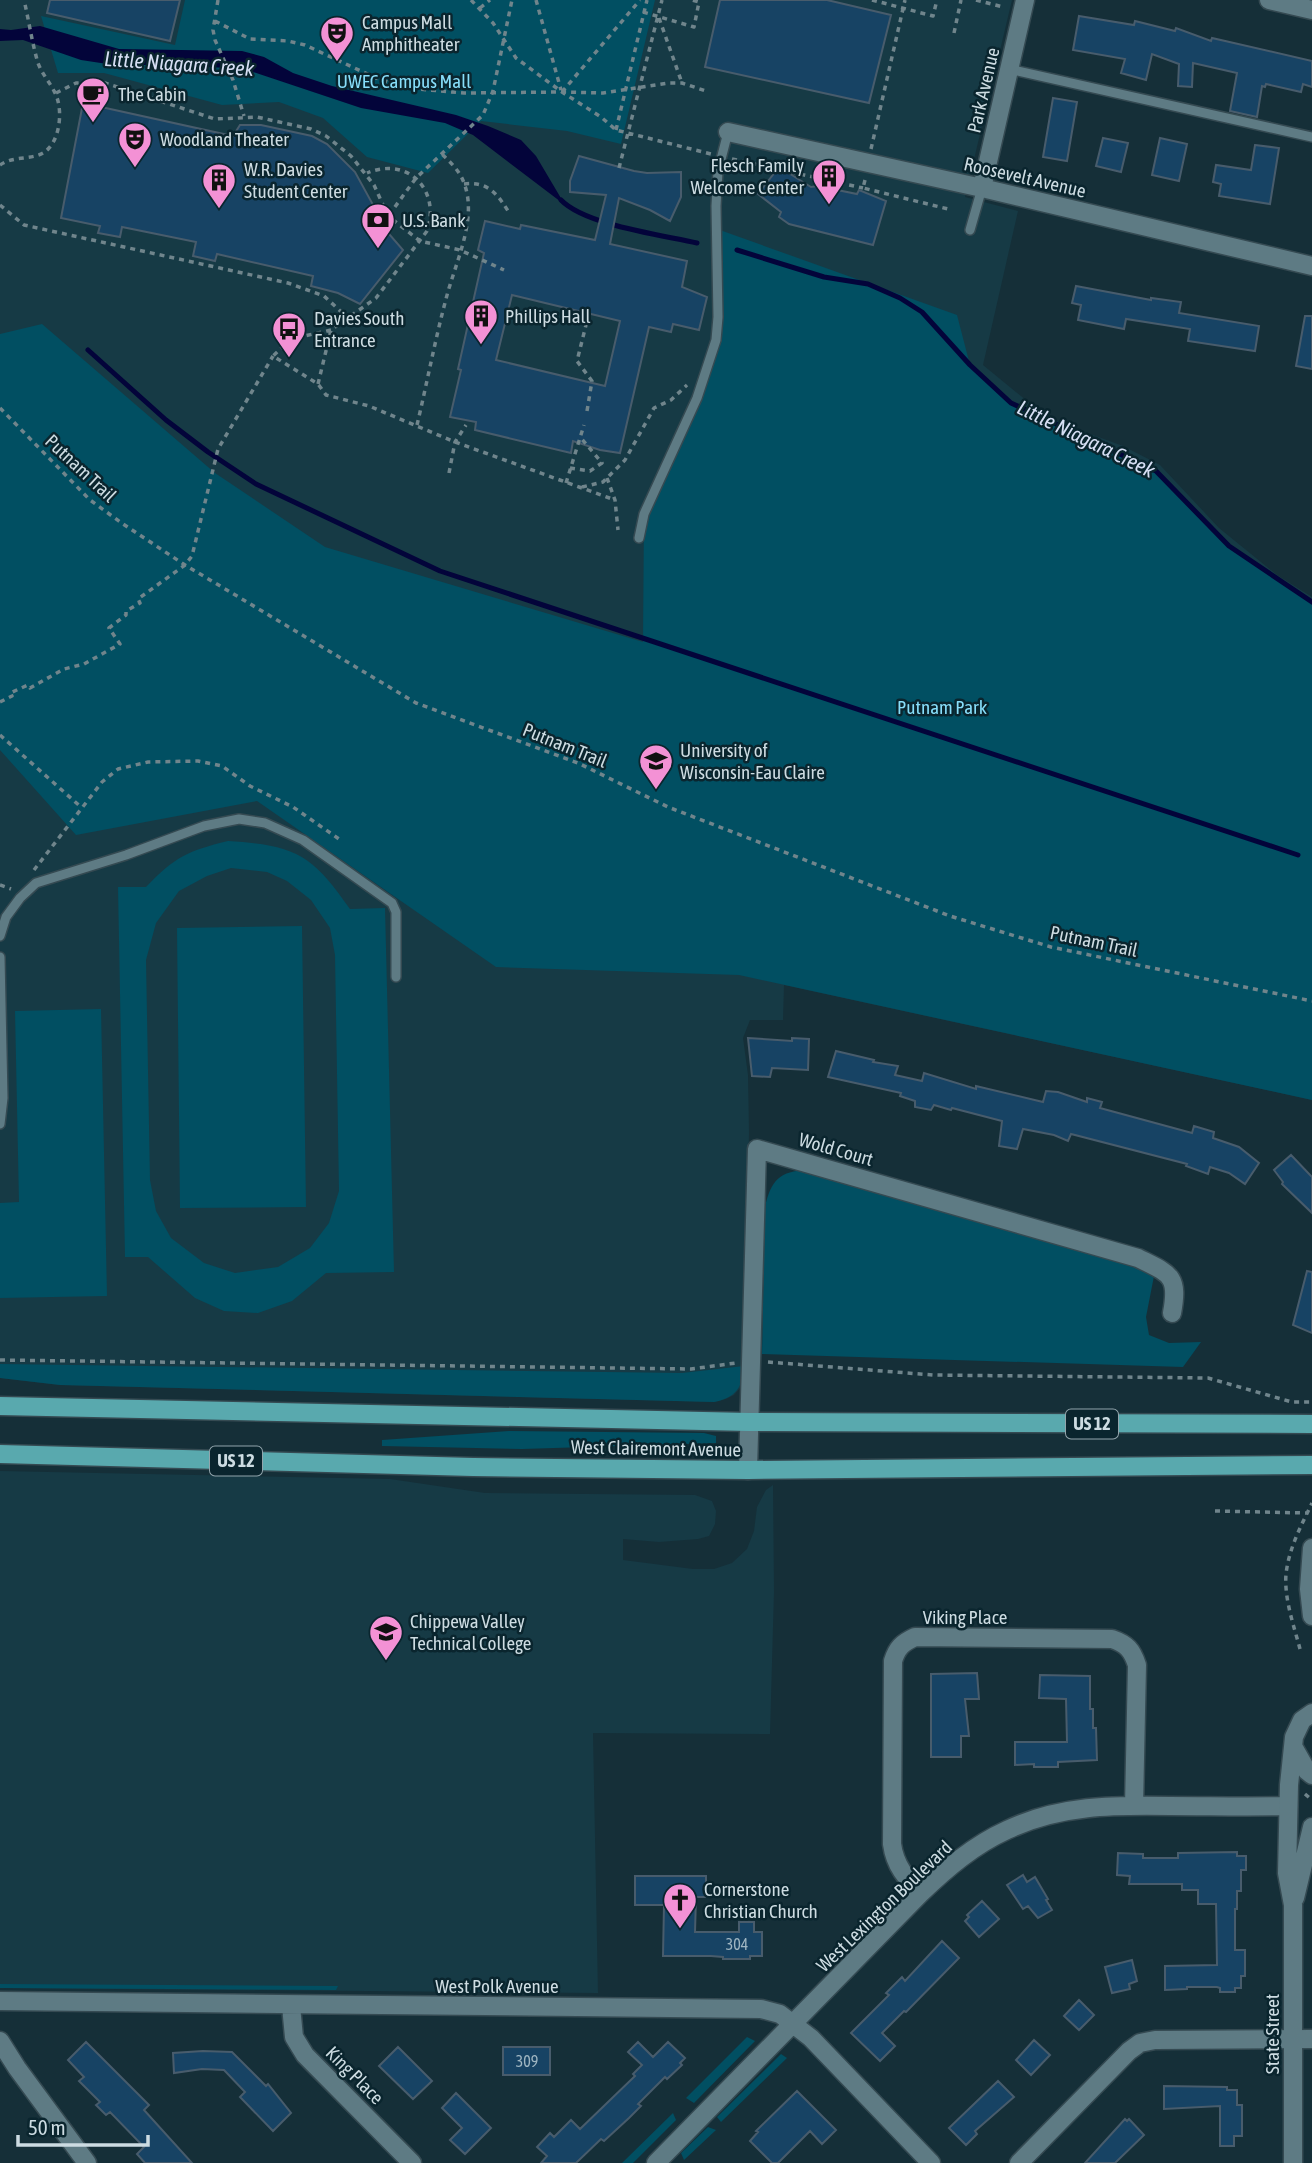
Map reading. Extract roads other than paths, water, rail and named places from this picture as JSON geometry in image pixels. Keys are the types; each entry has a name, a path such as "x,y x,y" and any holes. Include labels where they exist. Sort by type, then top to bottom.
{"main road":[{"name":"West Clairemont Avenue","path":"0,1406 749,1422 1310,1424"},
{"name":"West Clairemont Avenue","path":"0,1454 473,1467 748,1470 1312,1465"}],"street":[{"name":"Park Avenue","path":"982,188 1025,0"},
{"path":"1269,0 1312,10"},
{"name":"Roosevelt Avenue","path":"729,132 1312,266"},
{"name":"Wold Court","path":"748,1470 757,1149 1138,1258 1162,1269 1174,1282 1172,1314"},
{"path":"1312,1548 1309,1589 1312,1616"},
{"name":"Viking Place","path":"921,1893 902,1874 894,1860 892,1844 893,1661 896,1650 903,1642 915,1637 1112,1639 1124,1643 1132,1652 1137,1665 1134,1805"},
{"name":"State Street","path":"1293,2163 1293,1905 1287,1873 1288,1806 1297,1728 1311,1712"},
{"path":"1294,1748 1312,1775"},
{"name":"West Lexington Boulevard","path":"656,2163 921,1893 980,1844 1007,1829 1062,1811 1091,1807 1288,1806"},
{"name":"State Street","path":"1293,1905 1312,1827"},
{"name":"West Polk Avenue","path":"0,2001 761,2009 780,2014 811,2038 932,2163"},
{"name":"King Place","path":"291,2006 294,2037 305,2055 412,2163"},
{"path":"1019,2163 1140,2043 1155,2040 1312,2039"},
{"path":"0,2041 87,2163"}],"lane":[{"path":"1009,69 1312,137"},
{"path":"639,538 644,514 697,398 716,340 719,317 716,206 718,171 729,132"},
{"path":"970,230 982,188"},
{"path":"0,936 2,923 20,898 36,883 126,855 204,826 239,819 265,823 303,840 392,903 396,912 396,977"},
{"path":"0,957 4,1098 0,1124"}],"water":[{"path":"40,26 119,49 242,51 264,57 293,73 332,86 456,115 521,140 536,156 565,205 473,135 445,123 361,108 244,69 114,65 81,60 23,40 0,41 0,29"}],"waterway":[{"name":"Little Niagara Creek","path":"561,200 572,209 605,222 697,243"},
{"name":"Little Niagara Creek","path":"737,250 824,277 868,284 900,298 922,312 970,365 1011,403 1156,471 1229,546 1312,602"},
{"path":"88,350 166,420 256,484 440,571 1298,855"}],"place":[{"name":"Campus Mall Amphitheater","path":"337,63"},
{"name":"The Cabin","path":"93,124"},
{"name":"Woodland Theater","path":"135,169"},
{"name":"Flesch Family Welcome Center","path":"829,206"},
{"name":"W.R. Davies Student Center","path":"219,210"},
{"name":"U.S. Bank","path":"378,250"},
{"name":"Phillips Hall","path":"481,346"},
{"name":"Davies South Entrance","path":"289,359"},
{"name":"University of Wisconsin-Eau Claire","path":"656,791"},
{"name":"Chippewa Valley Technical College","path":"386,1662"},
{"name":"Cornerstone Christian Church","path":"680,1930"}],"park label":[{"name":"UWEC Campus Mall","path":"404,81"},
{"name":"Putnam Park","path":"942,707"}]}
